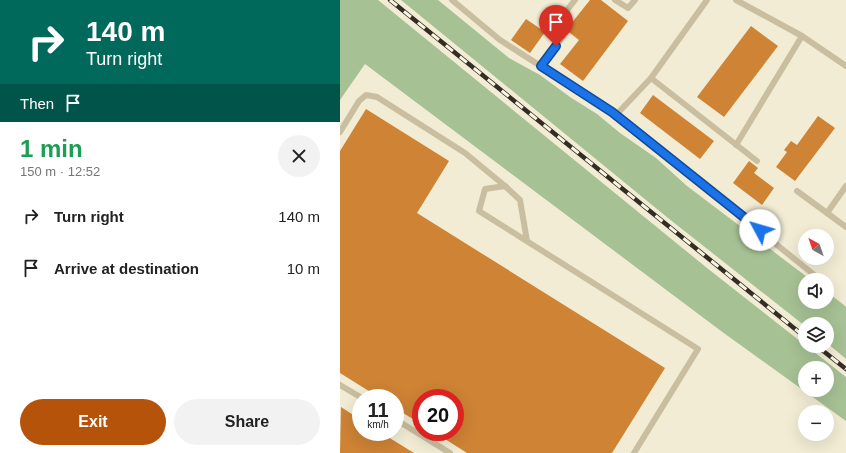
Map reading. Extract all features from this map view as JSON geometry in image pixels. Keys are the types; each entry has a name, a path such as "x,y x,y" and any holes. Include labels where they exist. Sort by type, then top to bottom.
{"lane":[{"path":"452,0 500,40 616,115 812,273"},
{"path":"541,66 563,36 553,28 575,0"},
{"path":"615,0 628,8 635,0"},
{"path":"616,115 651,78 707,0"},
{"path":"736,0 802,36 846,66"},
{"path":"736,144 802,36"},
{"path":"651,78 757,161"},
{"path":"340,132 359,101 366,95 376,96 466,153 520,200 527,241"},
{"path":"505,186 485,189 479,211 698,349 634,453"},
{"path":"827,213 846,186"},
{"path":"797,191 846,227"},
{"path":"340,384 352,392"},
{"path":"404,425 450,453"}],"green space":[{"path":"340,0 378,0 707,268 798,339 798,353 815,353 826,361 798,361 798,386 721,331 365,64 340,100"},
{"path":"401,0 438,0 509,58 540,75 570,97 597,114 620,133 656,158 687,186 802,273 798,273 798,309 834,309 834,297 844,305 846,307 846,359 834,349 834,317 798,317 798,320 668,218"},
{"path":"834,368 846,377 846,421 834,412 834,405 824,405 813,397 834,397"}],"building":[{"path":"590,0 601,0 628,21 583,81 560,64 579,40 566,30"},
{"path":"526,19 545,32 530,53 511,40"},
{"path":"751,26 778,46 724,117 697,97"},
{"path":"653,95 714,141 700,159 640,113"},
{"path":"366,109 449,161 417,213 665,368 612,453 467,453 448,441 464,441 464,389 412,389 412,418 404,414 404,389 366,389 340,373 340,151"},
{"path":"818,116 835,128 795,181 776,167 787,152 784,150 791,141 797,145"},
{"path":"749,161 758,168 754,173 774,188 762,205 733,183"},
{"path":"341,407 352,414 352,441 395,441 414,453 340,453"}],"railway":[{"path":"390,0 798,331"},
{"path":"826,353 846,369"}],"route":[{"path":"556,46 541,66 612,112 686,173 760,230"}]}
